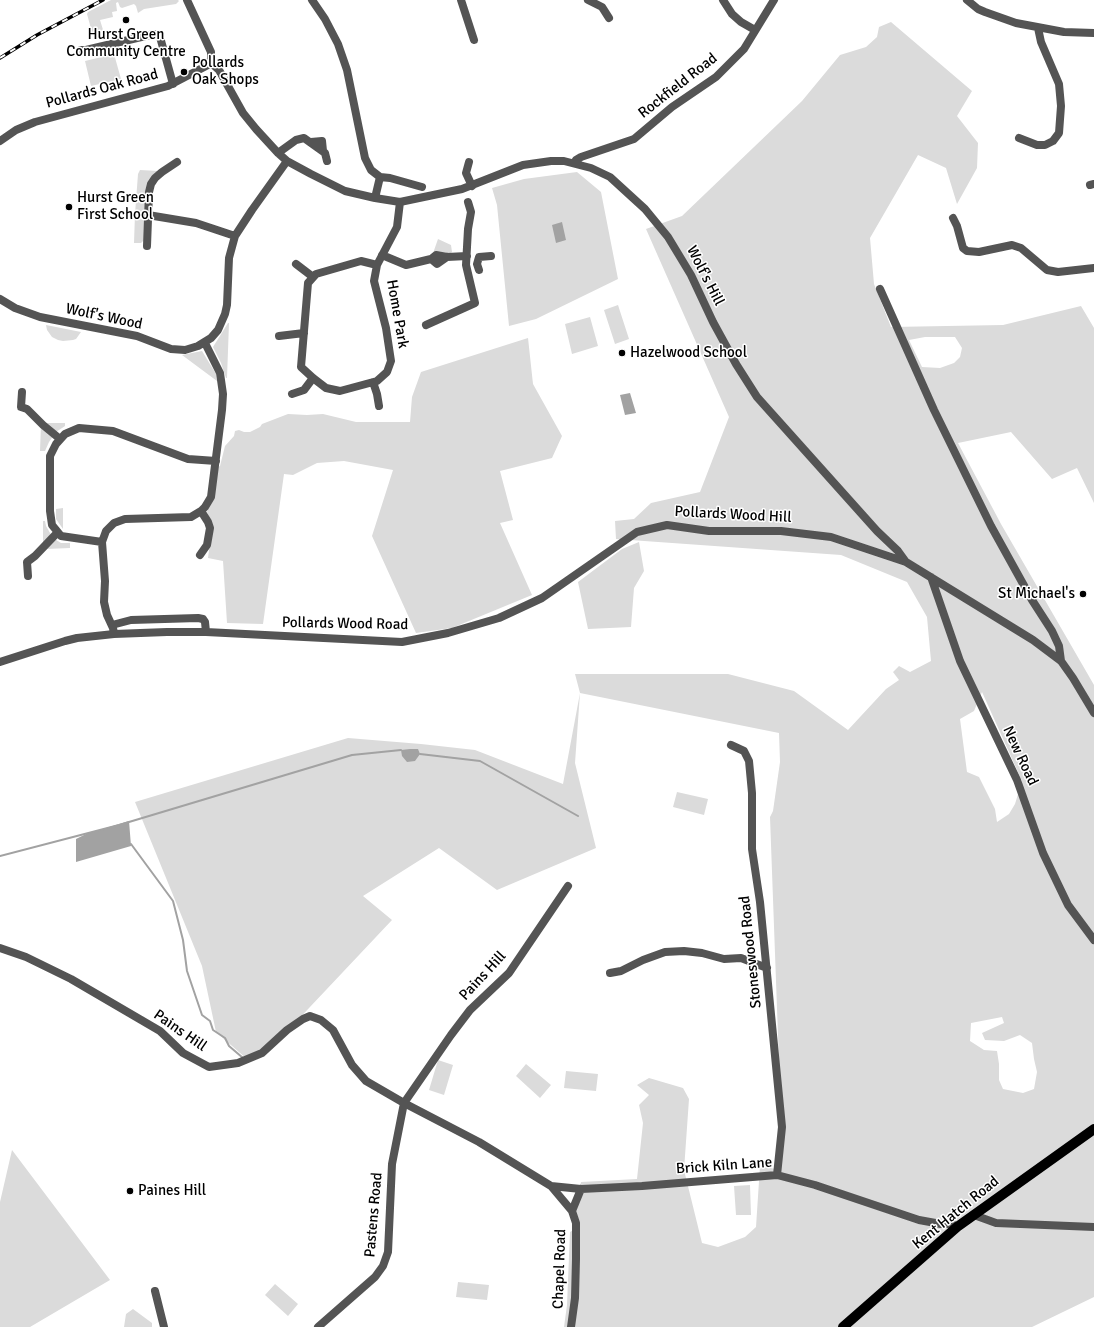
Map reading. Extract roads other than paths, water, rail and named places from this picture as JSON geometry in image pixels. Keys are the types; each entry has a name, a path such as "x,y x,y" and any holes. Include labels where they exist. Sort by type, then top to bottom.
{"main road":[{"name":"Kent Hatch Road","path":"843,1327 957,1227 1094,1129"}],"street":[{"path":"187,0 211,52 210,62"},
{"path":"312,0 325,19 338,44 353,93 365,158 372,170 380,177 390,178 422,187"},
{"path":"461,0 474,40"},
{"path":"588,0 602,6 609,18"},
{"path":"723,0 732,14 741,22 755,30"},
{"name":"Rockfield Road","path":"574,163 581,157 634,139 672,107 716,77 744,48 774,0"},
{"path":"967,0 978,9 1002,19 1038,28 1064,32 1094,33"},
{"path":"1019,138 1037,145 1045,145 1053,141 1058,133 1061,106 1059,84 1041,42 1038,28"},
{"path":"81,50 157,34 160,37 173,84"},
{"name":"Pollards Oak Road","path":"0,141 16,130 35,122 161,89 173,84 210,62"},
{"name":"Wolf's Hill","path":"210,62 219,70 243,113 251,124 278,154 287,161 345,191 400,202 439,195 472,186 523,164 551,161 574,163 591,168 610,177 645,209 661,228 691,275 713,322 736,364 757,397 877,531 898,551 906,562"},
{"path":"278,154 296,140 304,138 326,153 325,160 335,164"},
{"name":"Wolf's Wood","path":"0,299 15,308 40,317 136,336 171,349 185,350 205,343 218,330 225,314 230,258 235,236 287,161"},
{"path":"146,246 149,192 151,184 155,178 177,162"},
{"path":"469,162 466,173 472,186"},
{"path":"375,198 380,177"},
{"name":"Home Park","path":"377,265 361,261 316,274 308,283 301,367 326,388 340,391 377,381 387,372 391,361 386,328 374,281 377,265 397,227 400,202"},
{"path":"426,325 475,303 466,265 468,230 471,212 468,202"},
{"path":"148,215 196,223 235,236"},
{"path":"953,218 957,226 962,251 979,252 1012,246 1021,248 1047,270 1058,272 1094,268"},
{"path":"382,255 406,265 431,259 436,255 447,257 467,256"},
{"path":"466,265 478,267 479,257 491,256"},
{"path":"296,264 313,277"},
{"path":"880,289 934,410 991,526 1032,600 1052,631 1059,646 1061,661 1094,713"},
{"path":"279,336 304,333"},
{"path":"114,634 105,609 106,581 102,542 106,531 110,526 125,519 191,517 205,507 210,497 216,461 223,394 220,373 205,343"},
{"path":"292,394 304,390 313,378"},
{"path":"373,382 379,406"},
{"path":"22,392 21,407 27,409 60,439"},
{"path":"102,542 65,538 57,533 50,519 50,462 52,450 60,439 66,434 79,428 106,430 123,434 188,459 216,461"},
{"path":"200,554 207,545 210,528 201,511"},
{"name":"Pollards Wood Hill","path":"546,594 637,532 666,525 708,531 781,531 831,537 906,562 1033,640 1061,661"},
{"path":"28,576 28,562 57,533"},
{"name":"New Road","path":"931,577 960,661 1017,780 1043,853 1068,905 1094,940"},
{"name":"Pollards Wood Road","path":"0,662 77,638 114,634 206,632 402,642 448,633 499,618 542,598 546,594"},
{"path":"112,625 131,620 198,618 203,619 205,622 206,632"},
{"name":"Stoneswood Road","path":"731,745 744,751 749,761 752,793 752,849 760,902 782,1127 778,1170"},
{"name":"Pains Hill","path":"404,1103 470,1010 509,973 568,886"},
{"name":"Pains Hill","path":"0,948 26,957 71,979 160,1031 183,1053 209,1067 238,1063 262,1053 286,1030 302,1019 310,1016 321,1020 333,1030 352,1065 366,1081 404,1103 480,1142 551,1186 581,1188"},
{"path":"610,973 622,971 643,960 665,952 702,953 724,959 740,958 767,968"},
{"name":"Pastens Road","path":"318,1327 375,1277 383,1266 388,1252 392,1164 404,1103"},
{"name":"Brick Kiln Lane","path":"581,1188 642,1186 778,1170 815,1185 919,1220 941,1224 952,1224 957,1227"},
{"path":"551,1186 572,1211 581,1188"},
{"name":"Chapel Road","path":"571,1327 575,1298 576,1259 576,1223 572,1211"},
{"path":"974,1214 996,1222 1094,1227"},
{"path":"155,1291 164,1327"}],"waterway":[{"path":"0,856 119,825 352,755 401,750"},
{"path":"420,754 480,761 578,816"},
{"path":"131,844 173,901 183,940 187,971 202,1015 210,1021 213,1030 225,1038 229,1046 243,1058"}],"railway":[{"path":"0,58 37,35 103,0"}],"place":[{"name":"Hurst Green Community Centre","path":"126,20"},
{"name":"Pollards Oak Shops","path":"184,72"},
{"name":"Hurst Green First School","path":"69,207"},
{"name":"Hazelwood School","path":"622,353"},
{"name":"St Michael's","path":"1083,594"},
{"name":"Paines Hill","path":"130,1191"}]}
